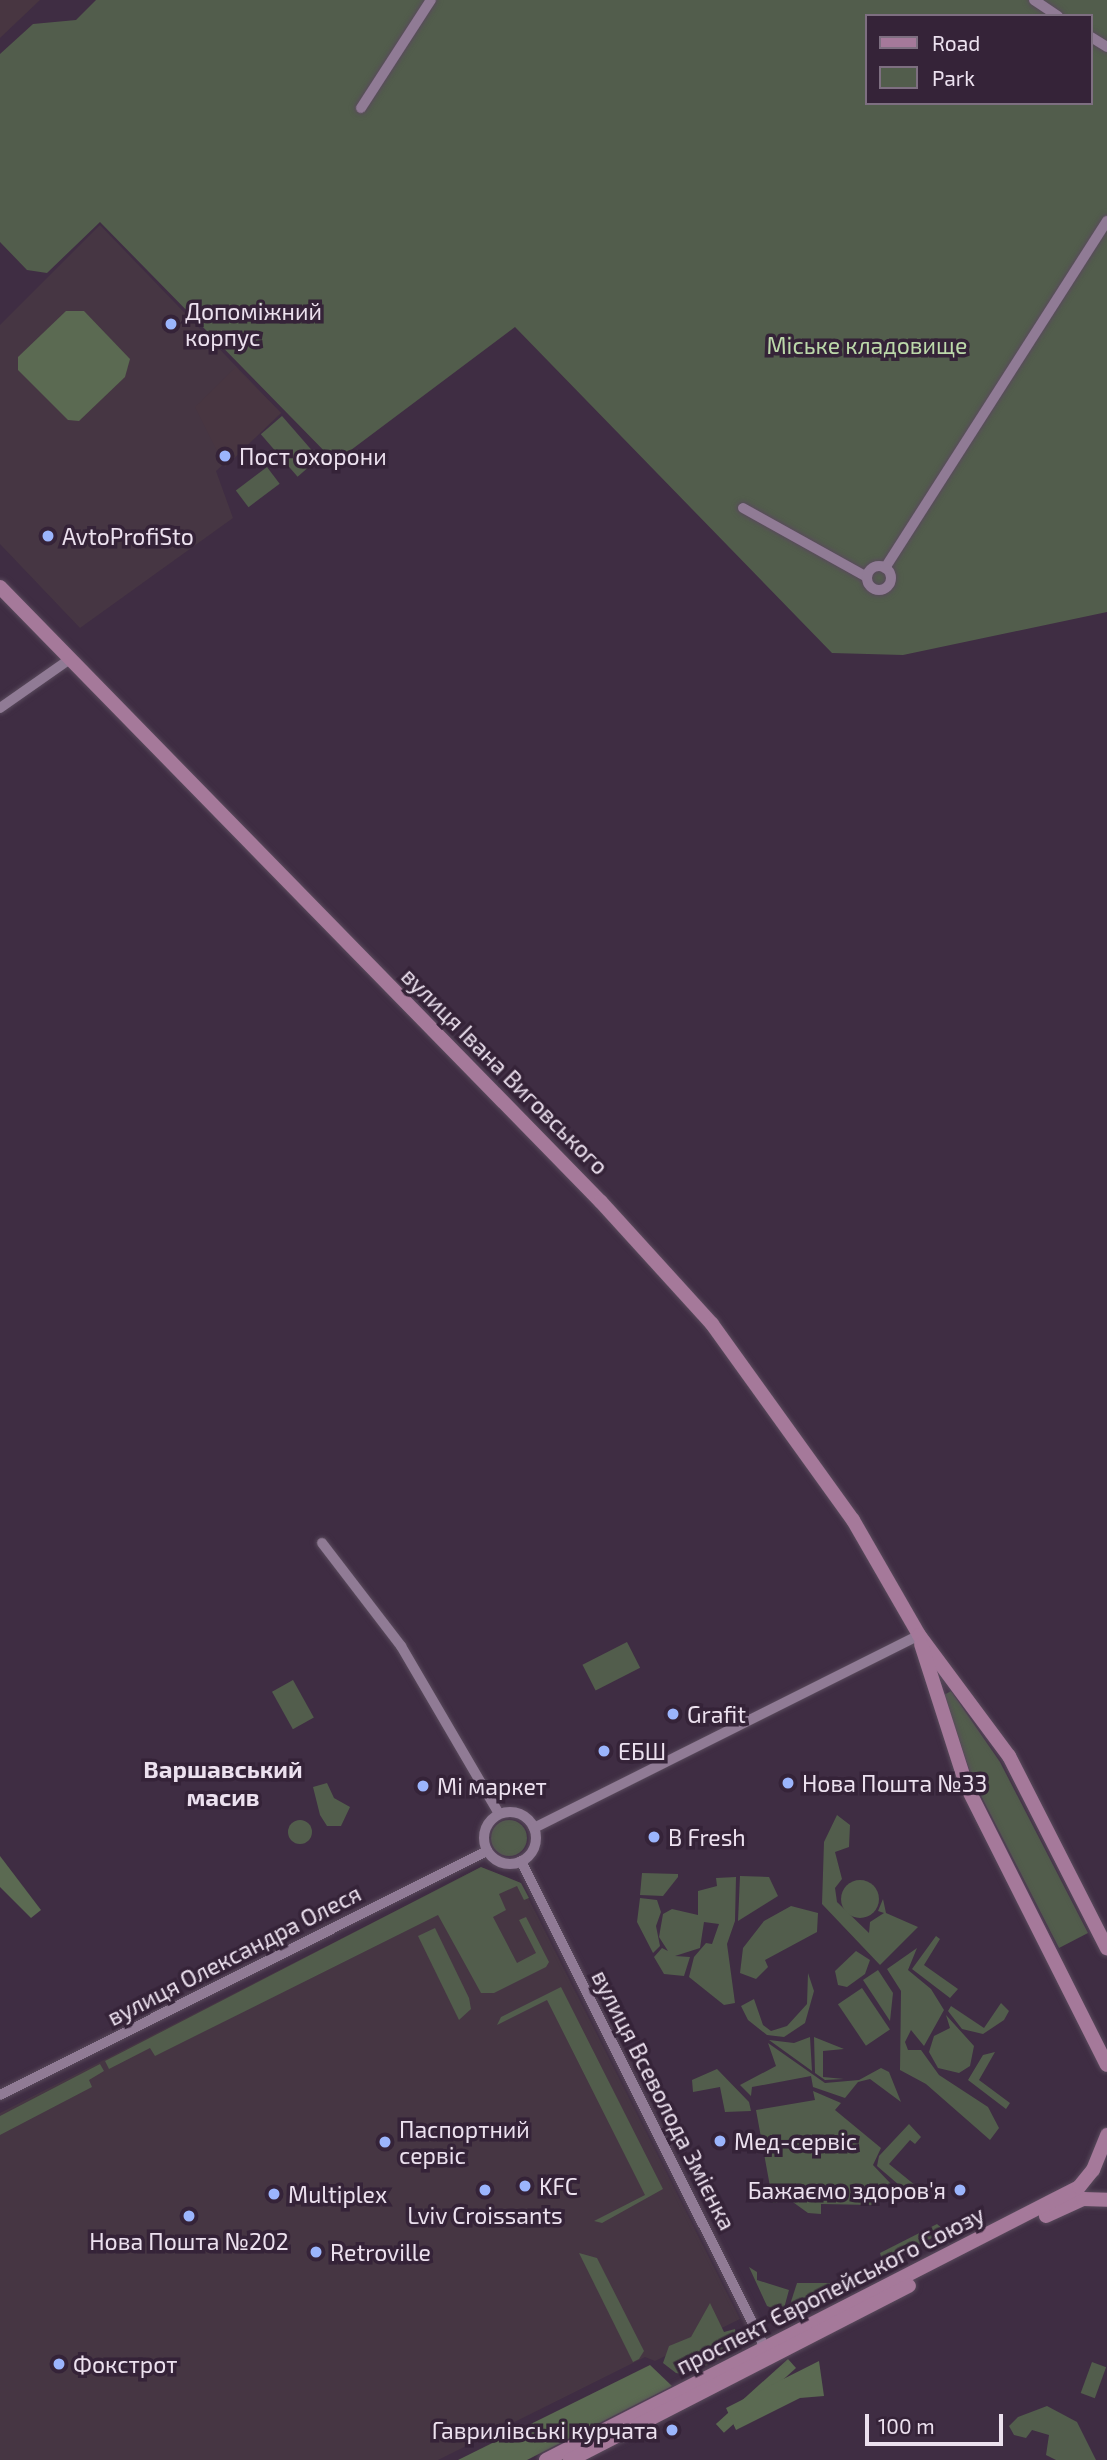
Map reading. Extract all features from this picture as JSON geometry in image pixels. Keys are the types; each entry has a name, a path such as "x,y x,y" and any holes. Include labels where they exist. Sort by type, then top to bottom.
{"main road":[{"name":"вулиця Івана Виговського","path":"0,587 601,1202 712,1324 853,1520 919,1635 1009,1756 1107,1948"},
{"name":"вулиця Івана Виговського","path":"919,1635 957,1763 1107,2066"},
{"name":"проспект Європейського Союзу","path":"570,2460 1079,2187 1094,2169 1107,2137"},
{"path":"1107,2137 1107,2154"},
{"name":"проспект Європейського Союзу","path":"547,2460 1058,2210 1083,2199 1107,2200"}],"street":[{"path":"361,108 431,0"},
{"path":"1034,0 1055,14"},
{"path":"885,568 1107,221"},
{"path":"743,508 867,577 870,587 882,590 890,582 885,568"},
{"path":"867,577 873,568 885,568"},
{"path":"0,708 70,659"},
{"path":"322,1543 401,1646 499,1814"},
{"path":"534,1828 919,1635"},
{"path":"520,1813 534,1828 535,1845 521,1861 502,1863 487,1851 485,1828 499,1814 520,1813"},
{"name":"вулиця Олександра Олеся","path":"0,2095 487,1851"},
{"name":"вулиця Всеволода Змієнка","path":"521,1861 767,2353"}],"shaded area":[{"path":"0,0 40,0 0,38"},
{"path":"100,225 281,413 216,471 233,518 80,628 0,544 0,325"},
{"path":"236,367 281,413 225,467 195,407"},
{"path":"481,1867 521,1883 740,2319 655,2361 645,2357 438,2460 0,2460 0,2113"}],"green space":[{"name":"Міське кладовище","path":"96,0 1107,0 1107,612 903,655 832,653 515,327 335,462 100,222 47,273 27,270 0,242 0,54 33,24 76,20"},
{"path":"66,311 84,311 130,359 125,377 79,421 68,420 18,370 18,357"},
{"path":"282,416 319,458 298,477 261,434"},
{"path":"267,467 280,484 248,507 236,490"},
{"path":"627,1642 640,1668 596,1691 582,1665"},
{"path":"293,1680 314,1718 293,1729 272,1692"},
{"path":"951,1691 1000,1762 1088,1933 1059,1948 972,1778 944,1695"},
{"path":"327,1783 334,1798 350,1807 341,1826 327,1826 320,1815 313,1787"},
{"path":"837,1815 850,1825 849,1847 835,1852 842,1879 835,1888 837,1902 869,1933 870,1922 884,1913 878,1911 883,1899 886,1913 918,1927 880,1965 822,1904 824,1842"},
{"path":"300,1820 311,1827 312,1832 305,1843 300,1844 289,1837 288,1832 295,1821"},
{"path":"509,1820 522,1825 527,1838 522,1851 509,1856 496,1851 491,1838 496,1825"},
{"path":"0,1856 41,1910 31,1918 0,1887"},
{"path":"481,1867 521,1883 529,1898 524,1900 517,1886 499,1894 506,1910 493,1917 517,1963 536,1953 519,1920 526,1917 549,1962 546,1967 494,1993 481,1993 438,1915 155,2056 150,2048 109,2069 105,2061"},
{"path":"642,1873 678,1874 678,1877 663,1896 640,1895"},
{"path":"740,1876 769,1877 778,1896 738,1921"},
{"path":"736,1877 735,1921 727,1944 735,2003 724,2005 689,1977 694,1957 706,1943 712,1944 719,1924 704,1922 700,1948 675,1956 690,1957 684,1976 664,1974 654,1957 662,1948 668,1951 659,1937 663,1914 672,1909 698,1915 698,1891 717,1886 716,1878"},
{"path":"860,1880 873,1886 879,1899 873,1912 860,1918 847,1912 841,1899 847,1886"},
{"path":"640,1898 657,1900 661,1912 656,1926 660,1946 653,1953 637,1922"},
{"path":"791,1906 818,1913 817,1932 765,1960 768,1967 756,1979 740,1973 743,1948 764,1921"},
{"path":"435,1928 469,1998 471,2009 459,2020 418,1936"},
{"path":"936,1936 940,1939 924,1965 958,1989 950,1998 912,1969"},
{"path":"917,1948 908,1970 931,1989 944,2010 924,2046 911,2030 905,2042 908,2050 921,2050 939,2075 988,2107 999,2128 990,2140 926,2084 900,2070 901,1991 887,1969"},
{"path":"856,1951 870,1960 865,1974 847,1987 838,1985 835,1971"},
{"path":"878,1970 893,1993 890,2021 863,1980"},
{"path":"808,1973 814,1991 805,2023 784,2037 767,2035 748,2020 741,2006 754,1999 763,2025 771,2031 787,2026 807,2004"},
{"path":"561,1987 663,2189 602,2223 594,2221 645,2195 547,2000 497,2025 501,2017"},
{"path":"862,1988 890,2029 866,2046 838,2004"},
{"path":"1001,2003 1009,2011 1004,2020 983,2034 962,2029 948,2011 951,2006 984,2028"},
{"path":"946,2015 974,2046 970,2066 959,2073 938,2068 929,2052 934,2036 950,2028"},
{"path":"810,2037 812,2071 769,2040 794,2043"},
{"path":"814,2037 844,2049 823,2051 823,2077 844,2079 825,2080 815,2073"},
{"path":"768,2043 825,2083 859,2080 881,2068 889,2072 901,2102 870,2079 858,2082 845,2098 813,2087 811,2076 752,2087 751,2096 740,2085 776,2066"},
{"path":"995,2052 979,2080 1010,2103 1006,2109 968,2080 983,2055"},
{"path":"100,2064 104,2071 89,2080 92,2087 0,2135 0,2116"},
{"path":"717,2069 749,2102 751,2111 725,2112 720,2087 693,2092 692,2080"},
{"path":"813,2091 841,2103 835,2110 881,2148 873,2165 891,2184 872,2205 821,2204 821,2214 808,2213 790,2200 773,2203 756,2110 815,2100"},
{"path":"909,2124 921,2137 915,2144 910,2140 889,2164 926,2194 920,2203 877,2166 879,2156"},
{"path":"937,2224 945,2231 883,2264 880,2253"},
{"path":"579,2253 597,2258 644,2351 639,2359 633,2362"},
{"path":"749,2267 757,2272 757,2280 789,2290 783,2312 767,2306"},
{"path":"797,2283 832,2283 836,2288 787,2314"},
{"path":"710,2303 724,2332 735,2329 737,2343 731,2353 687,2375 676,2373 663,2363 669,2346 691,2337"},
{"path":"788,2359 796,2368 724,2433 716,2424"},
{"path":"819,2361 824,2396 800,2398 736,2430 726,2408"},
{"path":"1092,2362 1106,2367 1095,2398 1081,2393"},
{"path":"650,2365 672,2386 527,2460 458,2460"},
{"path":"1047,2406 1077,2422 1096,2460 1056,2460 1046,2455 1049,2435 1032,2430 1026,2438 1014,2435 1009,2426 1018,2417"}],"place":[{"name":"Допоміжний корпус","path":"171,324"},
{"name":"Пост охорони","path":"225,456"},
{"name":"AvtoProfiSto","path":"48,536"},
{"name":"Grafit","path":"673,1714"},
{"name":"ЕБШ","path":"604,1751"},
{"name":"Нова Пошта №33","path":"788,1783"},
{"name":"Mi маркет","path":"423,1786"},
{"name":"B Fresh","path":"654,1837"},
{"name":"Мед-сервіс","path":"720,2141"},
{"name":"Паспортний сервіс","path":"385,2142"},
{"name":"KFC","path":"525,2186"},
{"name":"Lviv Croissants","path":"485,2190"},
{"name":"Бажаємо здоров'я","path":"960,2190"},
{"name":"Multiplex","path":"274,2194"},
{"name":"Нова Пошта №202","path":"189,2216"},
{"name":"Retroville","path":"316,2252"},
{"name":"Фокстрот","path":"59,2364"},
{"name":"Гаврилівські курчата","path":"672,2430"}],"district":[{"name":"Варшавський масив","path":"223,1783"}]}
